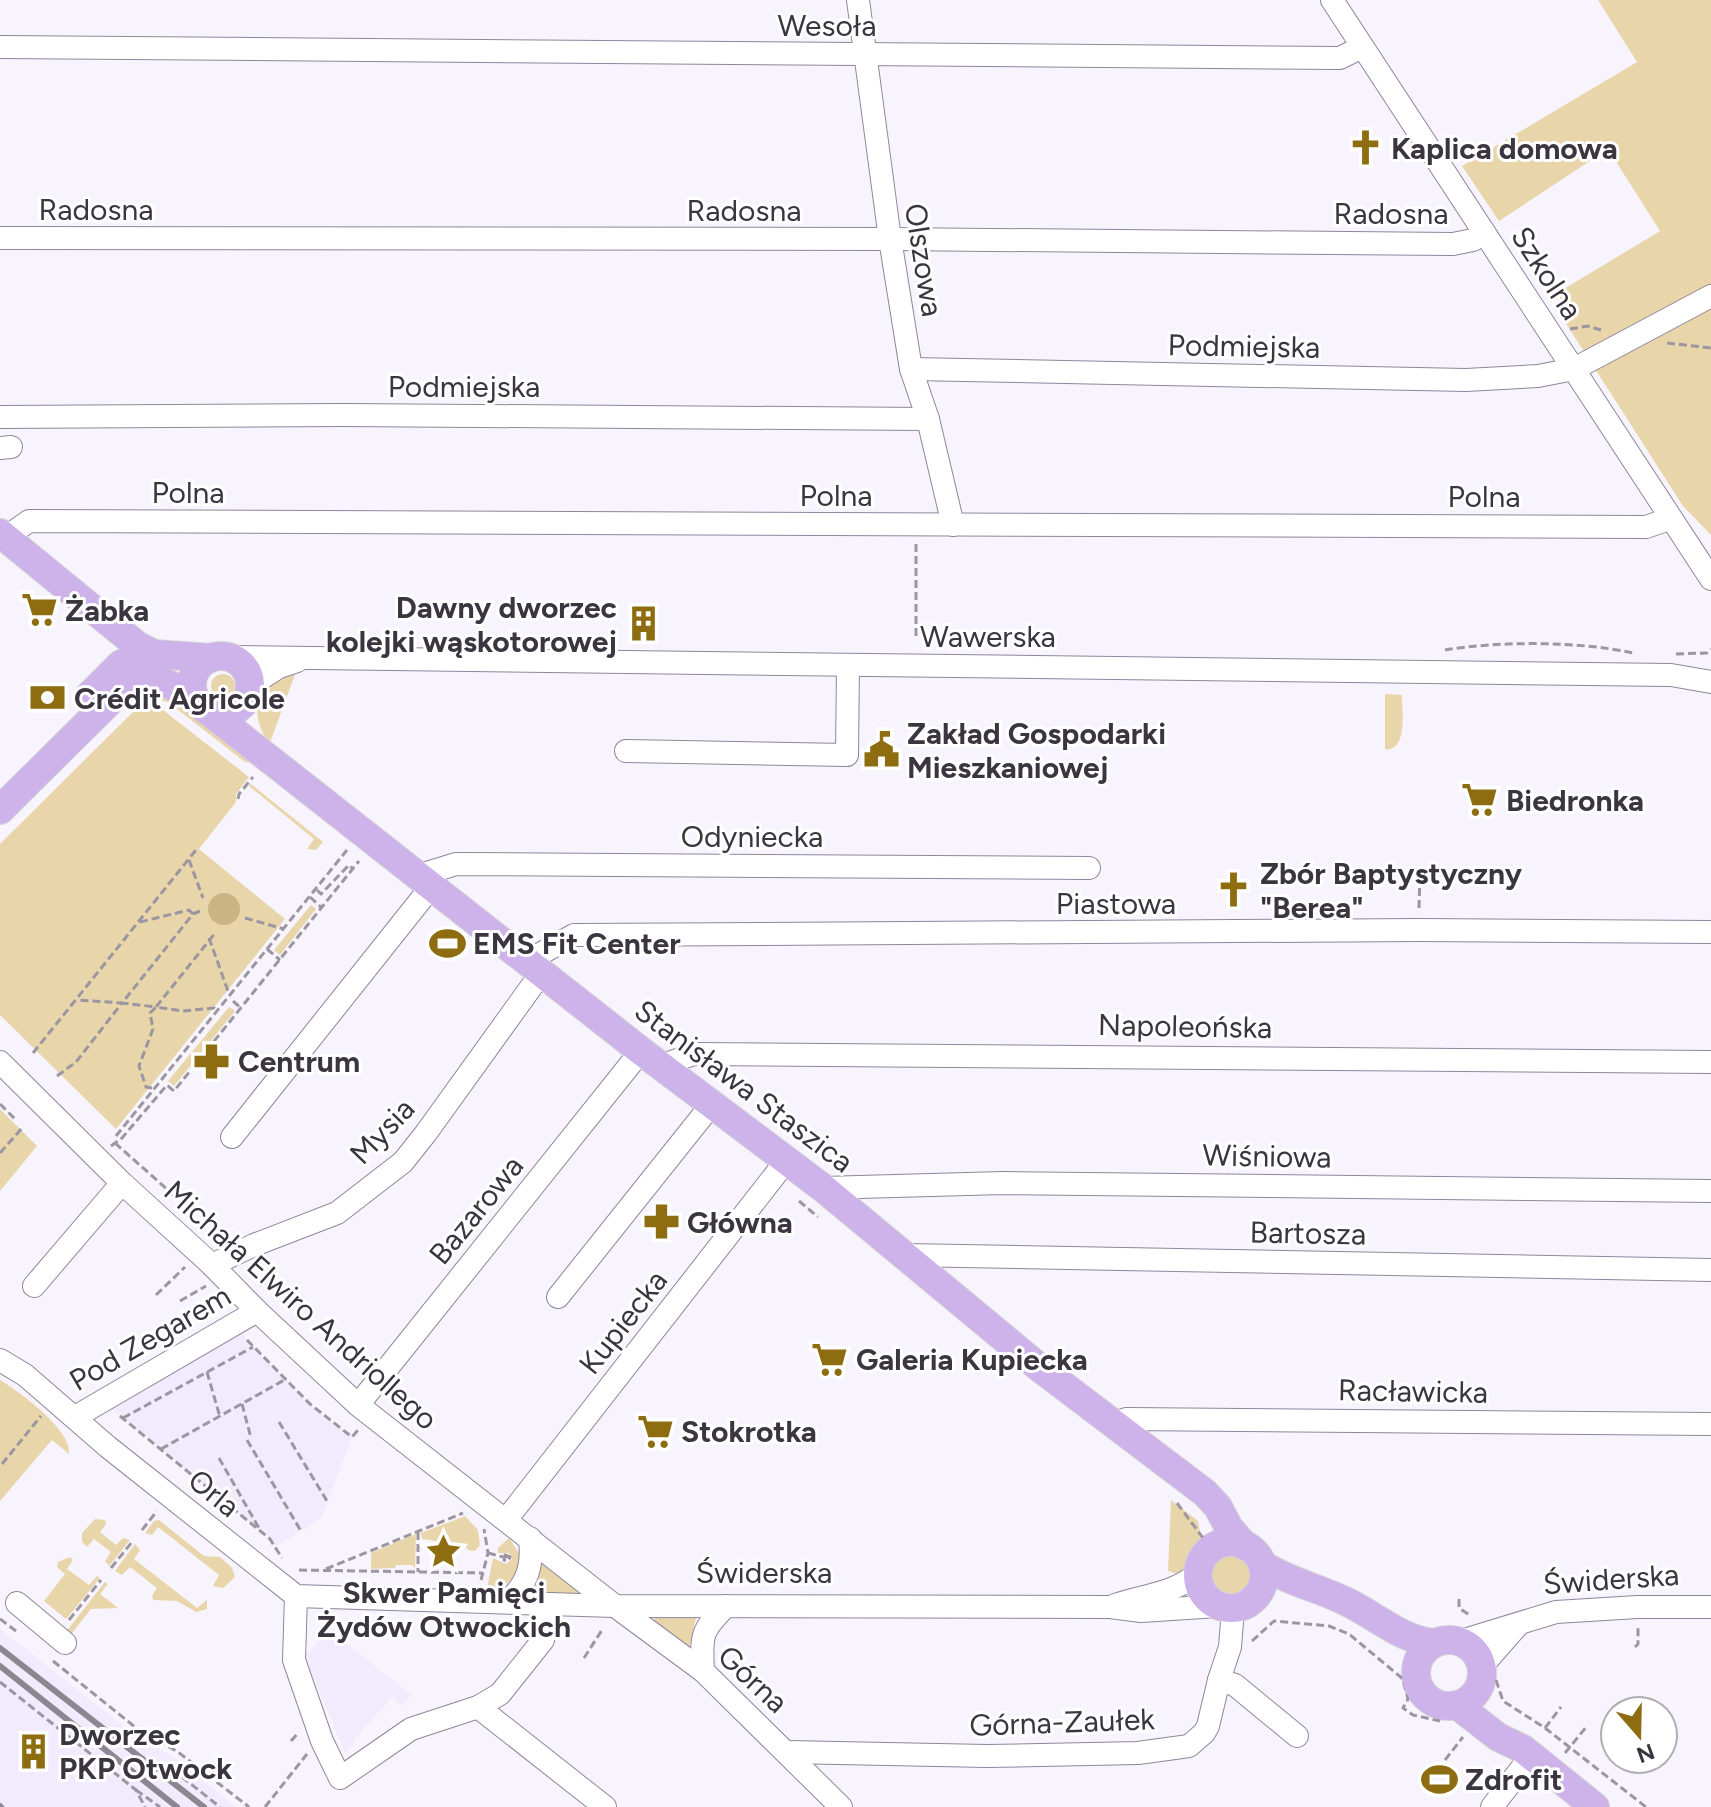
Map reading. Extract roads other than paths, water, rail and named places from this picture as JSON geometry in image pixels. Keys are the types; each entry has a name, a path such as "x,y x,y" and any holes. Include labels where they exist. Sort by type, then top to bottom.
{"main road":[{"path":"3,536 123,636 154,654"},
{"path":"0,787 121,664 154,654 221,657 245,668 260,764"},
{"path":"221,657 204,662 193,676 192,684 204,707 232,713 249,693"},
{"name":"Stanisława Staszica","path":"0,810 124,687 138,679 157,679 204,707 260,764 424,881 823,1188 1040,1368 1212,1499 1229,1528 1254,1556"},
{"name":"Stanisława Staszica","path":"1179,1475 1207,1526 1209,1537 1202,1564"},
{"path":"1254,1556 1263,1582 1236,1604 1203,1593 1202,1564 1224,1543 1254,1556 1274,1573 1299,1580 1344,1609 1403,1654 1416,1674 1421,1691 1428,1698 1456,1718 1527,1753 1595,1807"},
{"name":"Świderska","path":"1236,1604 1271,1593 1344,1609"},
{"path":"1344,1609 1418,1641 1470,1647 1527,1753"},
{"path":"1416,1674 1420,1656 1447,1642"},
{"path":"1456,1718 1485,1677"}],"street":[{"name":"Olszowa","path":"858,0 911,369 928,419 953,525"},
{"name":"Szkolna","path":"1332,0 1711,579"},
{"name":"Wesoła","path":"0,47 1340,58 1362,47"},
{"name":"Radosna","path":"0,238 890,239 1453,244 1473,240 1484,232"},
{"name":"Podmiejska","path":"911,369 1466,380 1538,376 1574,369 1711,296"},
{"name":"Podmiejska","path":"0,417 360,415 928,419"},
{"name":"Polna","path":"3,536 29,521 1646,527 1669,519"},
{"name":"Wawerska","path":"221,657 1671,675 1711,682"},
{"name":"Wawerska","path":"249,693 279,667 305,657"},
{"path":"626,751 847,755 848,665"},
{"name":"Wawerska","path":"1671,675 1711,666"},
{"name":"Odyniecka","path":"424,881 456,864 1089,868"},
{"path":"232,1137 424,881"},
{"name":"Piastowa","path":"536,968 540,954 574,935 1419,930 1711,932"},
{"name":"Mysia","path":"211,1275 254,1245 337,1213 403,1162 426,1133 536,968"},
{"name":"Napoleońska","path":"651,1058 694,1054 1711,1062"},
{"name":"Bazarowa","path":"358,1405 651,1058"},
{"name":"Michała Elwiro Andriollego","path":"0,1062 211,1275 257,1311 358,1405 615,1606"},
{"path":"558,1297 712,1104"},
{"name":"Kupiecka","path":"506,1520 786,1161"},
{"path":"34,1286 122,1183"},
{"name":"Wiśniowa","path":"823,1188 1003,1183 1711,1191"},
{"name":"Bartosza","path":"905,1255 1711,1270"},
{"name":"Pod Zegarem","path":"75,1417 257,1311"},
{"name":"Orla","path":"0,1360 25,1375 296,1596"},
{"name":"Racławicka","path":"1115,1423 1126,1419 1711,1424"},
{"path":"507,1602 518,1593 530,1571 530,1538"},
{"name":"Świderska","path":"1110,1607 1176,1589 1202,1564"},
{"path":"296,1596 294,1660 322,1741 340,1778 411,1729 478,1707 500,1694 543,1640 550,1604"},
{"name":"Świderska","path":"296,1596 615,1606 1110,1607 1141,1611 1236,1604"},
{"path":"17,1603 66,1633"},
{"name":"Górna-Zaułek","path":"788,1752 1002,1756 1138,1753 1189,1746 1208,1726 1230,1647 1236,1604"},
{"name":"Górna","path":"615,1606 703,1671 841,1807"},
{"path":"703,1671 701,1644 707,1625 726,1606"},
{"name":"Świderska","path":"1447,1642 1518,1625 1556,1612 1711,1607"},
{"name":"Świderska","path":"1485,1677 1518,1625"},
{"path":"1219,1680 1235,1685 1297,1736"},
{"path":"478,1707 605,1807"},
{"path":"1492,1807 1527,1753"}],"railway":[{"path":"0,1648 204,1807"},
{"path":"0,1666 177,1807"}],"place":[{"name":"Kaplica domowa","path":"1365,148"},
{"name":"Żabka","path":"39,610"},
{"name":"Dawny dworzec kolejki wąskotorowej","path":"643,624"},
{"name":"Crédit Agricole","path":"48,698"},
{"name":"Zakład Gospodarki Mieszkaniowej","path":"881,750"},
{"name":"Biedronka","path":"1480,800"},
{"name":"Zbór Baptystyczny \"Berea\"","path":"1234,890"},
{"name":"EMS Fit Center","path":"447,943"},
{"name":"Centrum","path":"212,1061"},
{"name":"Główna","path":"661,1222"},
{"name":"Galeria Kupiecka","path":"830,1359"},
{"name":"Stokrotka","path":"655,1431"},
{"name":"Skwer Pamięci Żydów Otwockich","path":"444,1551"},
{"name":"Dworzec PKP Otwock","path":"33,1751"},
{"name":"Zdrofit","path":"1439,1779"}]}
